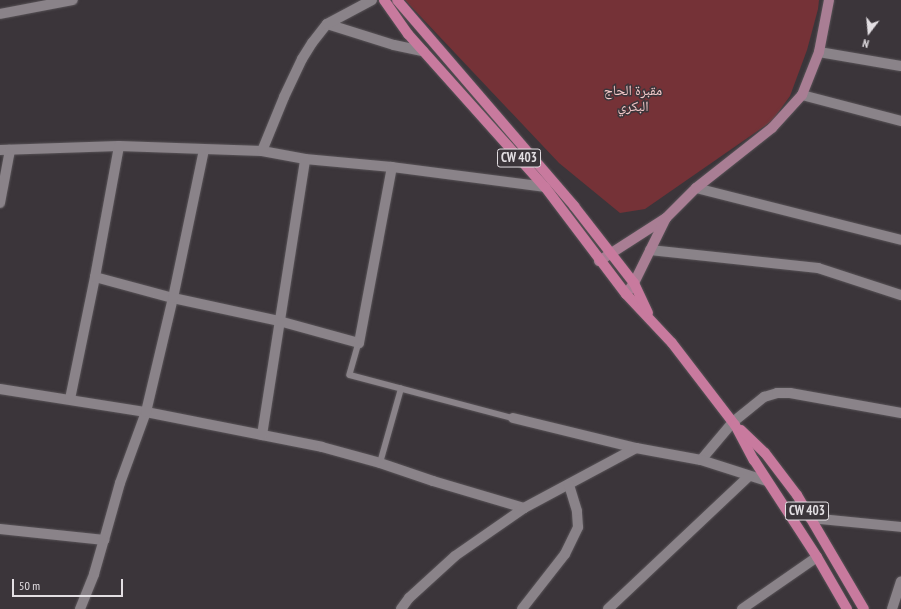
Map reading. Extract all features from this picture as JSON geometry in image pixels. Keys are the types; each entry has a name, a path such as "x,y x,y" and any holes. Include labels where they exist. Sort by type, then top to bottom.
{"main road":[{"name":"CW 403","path":"384,0 423,51 545,187 599,261 626,294 672,343 734,423 765,453 797,495 864,609"},
{"name":"CW 403","path":"397,0 574,206 634,282 650,319"},
{"name":"CW 403","path":"734,423 754,460 817,557 847,609"}],"street":[{"path":"0,14 73,0"},
{"path":"262,150 302,59 327,24 372,0"},
{"path":"599,261 666,218 696,188 772,128 802,95 818,52 829,0"},
{"path":"327,24 394,45 423,51"},
{"path":"818,52 901,66"},
{"path":"802,95 901,121"},
{"path":"0,203 5,150 119,146 204,150 262,150 305,159 392,167 545,187"},
{"path":"70,399 95,277 119,146"},
{"path":"80,609 94,574 120,483 146,412 173,298 204,150"},
{"path":"262,435 305,159"},
{"path":"95,277 173,298 279,321 359,343 392,167"},
{"path":"696,188 901,240"},
{"path":"626,294 634,282 666,218"},
{"path":"650,250 818,268 901,295"},
{"path":"0,388 146,412 322,447 380,463 433,481 524,508"},
{"path":"701,460 734,423 764,397 777,394 790,394 901,413"},
{"path":"513,418 636,448 701,460 768,481"},
{"path":"401,609 409,598 455,556 524,508 636,448"},
{"path":"608,609 749,476"},
{"path":"522,609 565,554 578,527 577,511 568,484"},
{"path":"810,518 901,527"},
{"path":"0,529 104,540"},
{"path":"742,609 817,557"},
{"path":"892,609 900,586"}],"lane":[{"path":"359,343 350,375 513,418"},
{"path":"380,463 401,389"}],"green space":[{"name":"مقبرة الحاج البكري","path":"405,0 819,0 807,50 790,96 772,121 645,209 620,213 559,163"}]}
